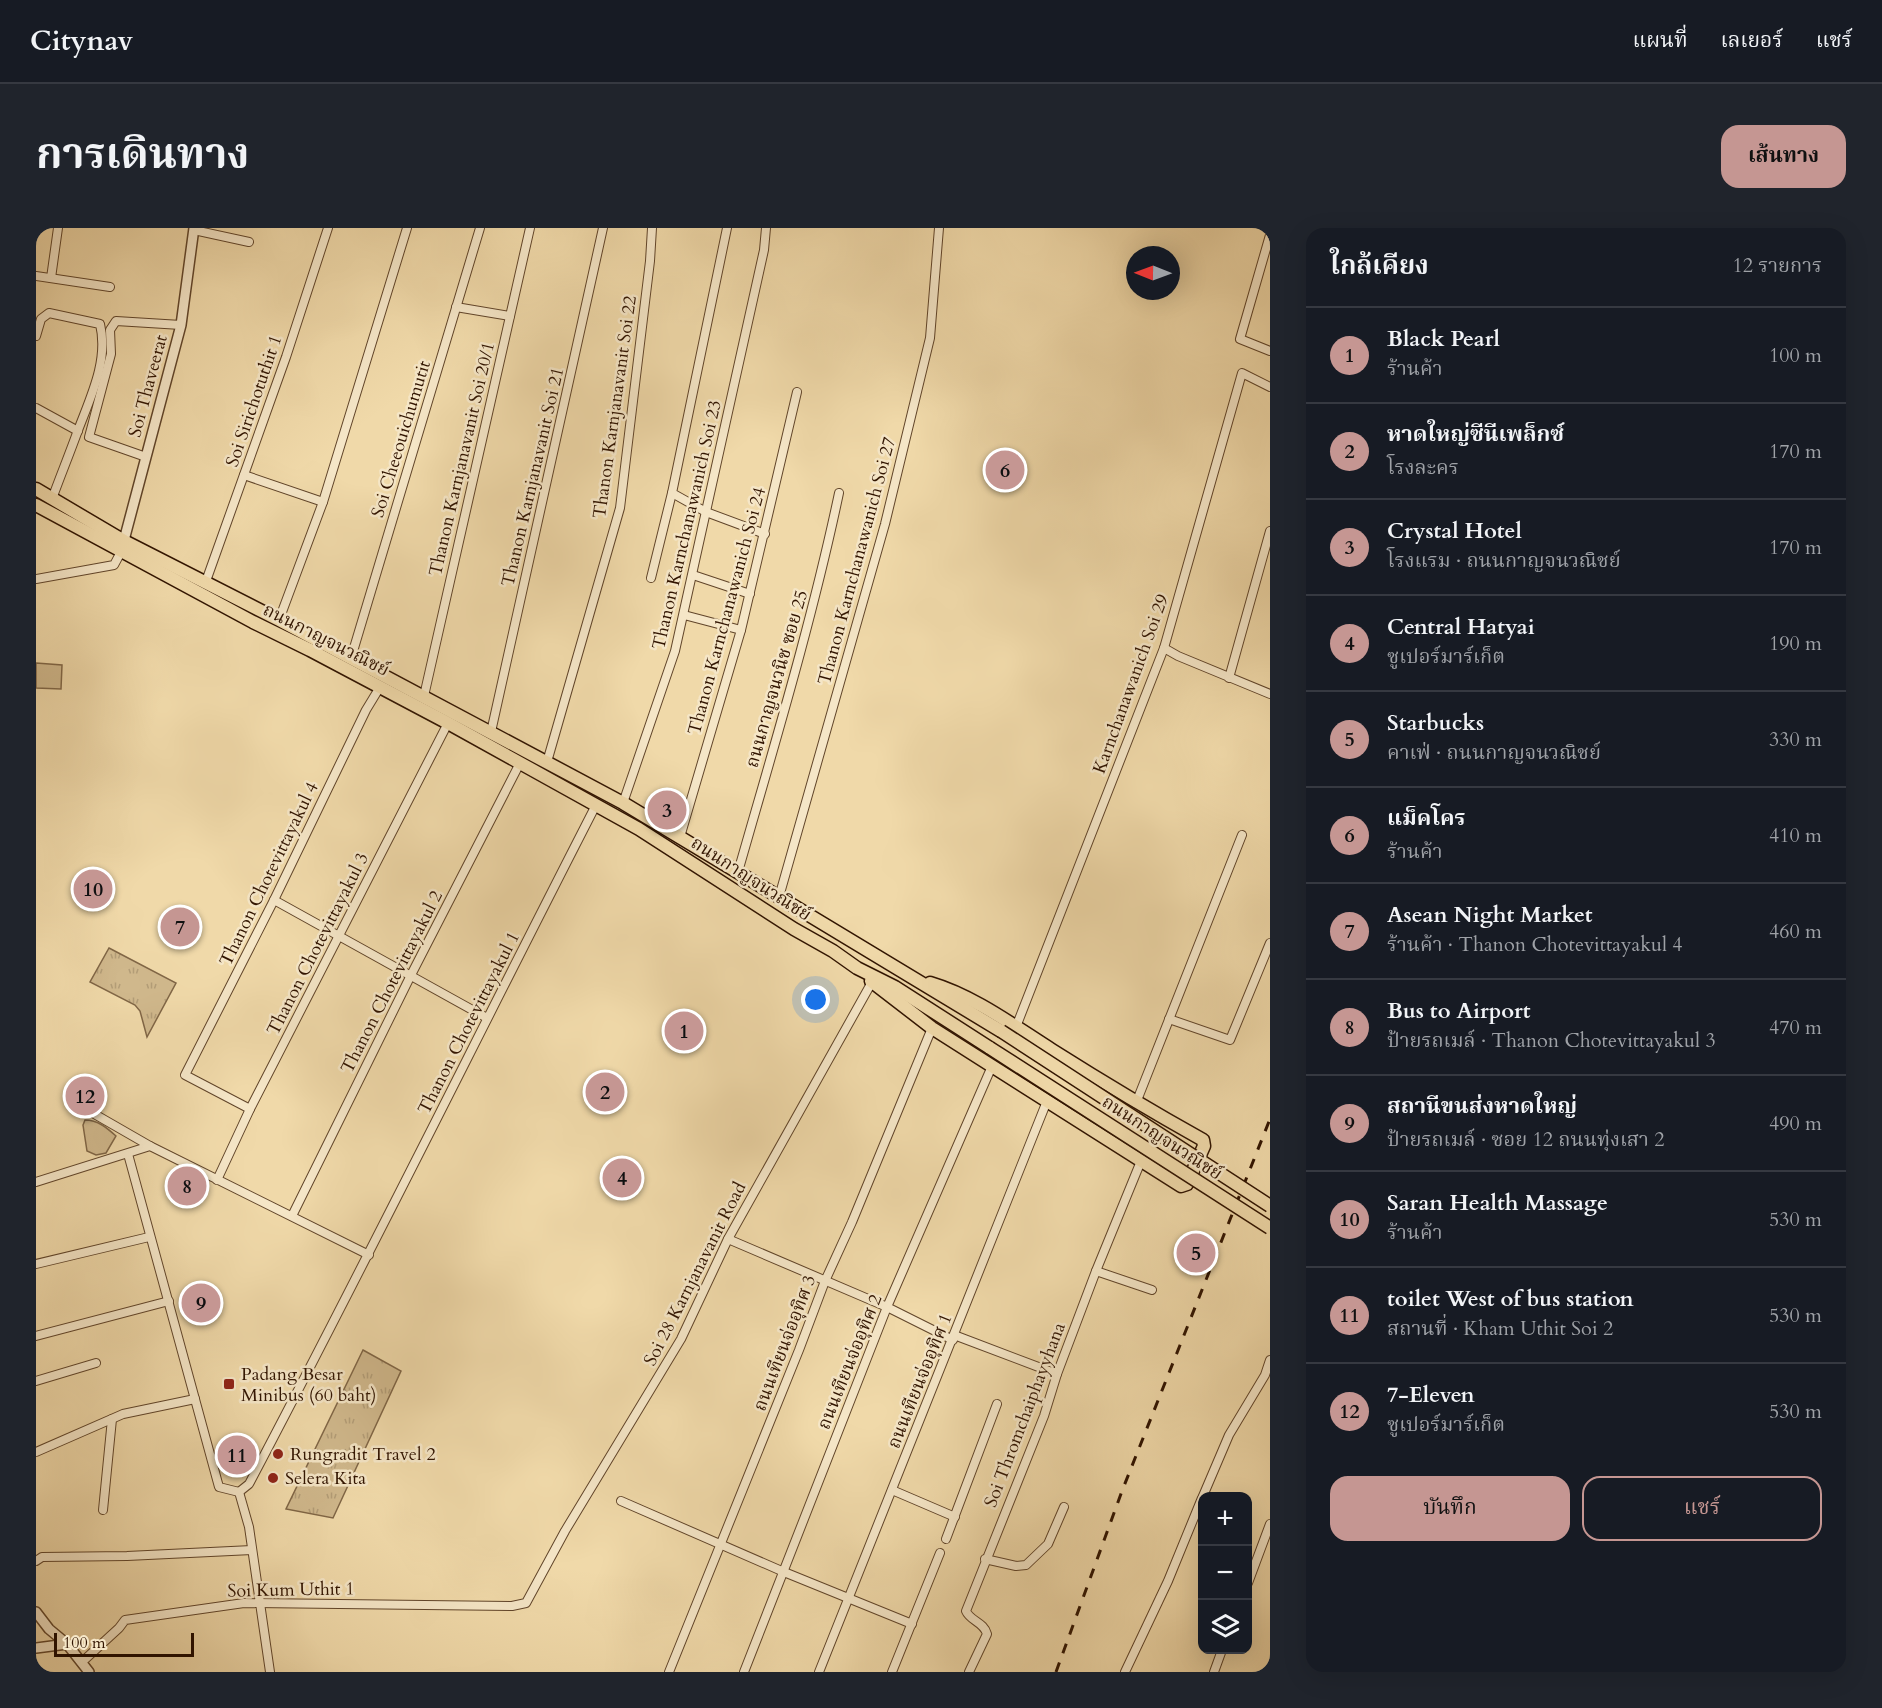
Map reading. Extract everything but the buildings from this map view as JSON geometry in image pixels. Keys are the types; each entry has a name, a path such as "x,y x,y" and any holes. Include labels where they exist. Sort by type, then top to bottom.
{"main road":[{"name":"ถนนกาญจนวณิชย์","path":"36,489 123,545 253,622 380,687 491,732 523,757 548,762 624,803 1001,1031 1270,1206"},
{"name":"ถนนกาญจนวณิชย์","path":"36,505 279,620 424,696 450,717 523,757 857,968 895,987 1270,1228"},
{"path":"857,968 932,1028 1181,1186 1185,1186 1204,1143 1203,1140 1136,1103 951,989 912,978"}],"street":[{"path":"51,278 58,228"},
{"name":"Soi Sirichotuthit 1","path":"205,584 286,357 328,228"},
{"path":"279,620 323,502 407,228"},
{"name":"Soi Cheeouichumutit","path":"351,658 480,228"},
{"name":"Thanon Karnjanavanit Soi 20/1","path":"424,696 530,228"},
{"name":"Thanon Karnjanavanit Soi 21","path":"491,732 603,228"},
{"name":"Thanon Karnjanavanit Soi 22","path":"548,762 620,508 652,228"},
{"path":"651,578 672,493 727,228"},
{"name":"Thanon Karnchanawanich Soi 23","path":"624,803 675,651 684,615 764,250 766,228"},
{"name":"Thanon Karnchanawanich Soi 27","path":"779,897 885,524 930,338 939,228"},
{"path":"194,229 249,242"},
{"name":"Soi Thaveerat","path":"123,545 181,325 194,229"},
{"path":"1270,235 1240,339 1270,351"},
{"path":"36,276 110,287"},
{"path":"456,307 510,316"},
{"path":"36,336 41,319 49,313 100,324 103,352 96,385 52,499"},
{"path":"146,457 89,437 111,354 110,330 116,321 181,325"},
{"name":"Karnchanawanich Soi 29","path":"1016,1027 1164,648 1242,373 1270,387"},
{"name":"Thanon Karnchanawanich Soi 24","path":"680,837 741,630 797,392"},
{"path":"36,408 78,431"},
{"path":"244,475 323,502"},
{"path":"672,493 706,512 765,534"},
{"name":"ถนนกาญจนวนิช ซอย 25","path":"738,872 824,565 839,493"},
{"path":"1229,678 1270,531"},
{"path":"36,579 114,565 123,545"},
{"path":"693,576 750,594"},
{"path":"684,615 741,630"},
{"path":"1164,648 1270,694"},
{"name":"Thanon Chotevittayakul 4","path":"250,1109 185,1075 274,900 366,710 380,687"},
{"name":"Thanon Chotevittayakul 3","path":"217,1180 250,1109 450,717"},
{"name":"Thanon Chotevittayakul 2","path":"292,1216 411,975 523,757"},
{"name":"Thanon Chotevittayakul 1","path":"239,1492 249,1484 369,1255 596,805"},
{"path":"1136,1103 1242,836"},
{"path":"274,900 487,1018"},
{"path":"1169,1019 1230,1040 1270,943"},
{"name":"Soi 28 Karnjanavanit Road","path":"519,1604 528,1600 565,1531 681,1339 728,1239 872,982"},
{"name":"ถนนเทียนจ่ออุทิศ 3","path":"669,1672 825,1281 852,1222 932,1028"},
{"name":"ถนนเทียนจ่ออุทิศ 2","path":"744,1672 887,1307 992,1066"},
{"path":"70,1100 150,1146 369,1255"},
{"name":"ถนนเทียนจ่ออุทิศ 1","path":"819,1672 1047,1101"},
{"path":"36,1182 150,1146"},
{"path":"128,1154 219,1487 239,1492 249,1527 270,1672"},
{"name":"Soi Thromchaiphayyhana","path":"969,1672 986,1637 985,1628 966,1612 985,1559 1044,1416 1057,1374 1096,1270 1141,1161"},
{"path":"36,1264 150,1237"},
{"path":"728,1239 954,1337 1057,1374"},
{"path":"1096,1270 1152,1290"},
{"path":"36,1336 169,1301"},
{"path":"1205,1492 1229,1436 1265,1375 1270,1360"},
{"path":"36,1381 96,1363"},
{"path":"36,1452 123,1414 195,1399"},
{"path":"946,1539 998,1404"},
{"path":"103,1510 112,1419"},
{"path":"892,1490 955,1517"},
{"path":"621,1501 720,1545 912,1624"},
{"path":"985,1559 1016,1566 1026,1565 1048,1544 1064,1507"},
{"path":"1125,1672 1168,1581 1198,1509"},
{"path":"1252,1572 1270,1524"},
{"path":"36,1561 42,1557 127,1556 252,1550"},
{"path":"892,1672 940,1553"},
{"name":"Soi Kum Uthit 1","path":"82,1662 125,1620 244,1603 512,1606 519,1604"},
{"path":"36,1612 67,1644 89,1672"},
{"path":"36,1648 67,1644"},
{"path":"1214,1672 1221,1654"}],"green space":[{"path":"36,663 62,665 61,689 36,688"},
{"path":"109,948 176,983 147,1037 140,1011 135,1005 90,982"},
{"path":"85,1120 106,1127 116,1136 106,1153 96,1155 87,1151 83,1125"},
{"path":"363,1350 401,1371 333,1518 286,1509"}],"railway":[{"path":"1056,1672 1122,1491 1270,1119"}],"place":[{"name":"แม็คโคร","path":"1005,470"},
{"name":"Crystal Hotel","path":"667,810"},
{"name":"Saran Health Massage","path":"93,889"},
{"name":"Asean Night Market","path":"180,927"},
{"name":"Black Pearl","path":"684,1031"},
{"name":"หาดใหญ่ซีนีเพล็กซ์","path":"605,1092"},
{"name":"7-Eleven","path":"85,1096"},
{"name":"Central Hatyai","path":"622,1178"},
{"name":"Bus to Airport","path":"187,1186"},
{"name":"Starbucks","path":"1196,1253"},
{"name":"สถานีขนส่งหาดใหญ่","path":"201,1303"},
{"name":"Padang Besar Minibus (60 baht)","path":"229,1384"},
{"name":"Rungradit Travel 2","path":"278,1454"},
{"name":"toilet West of bus station","path":"237,1455"},
{"name":"Selera Kita","path":"273,1478"}]}
